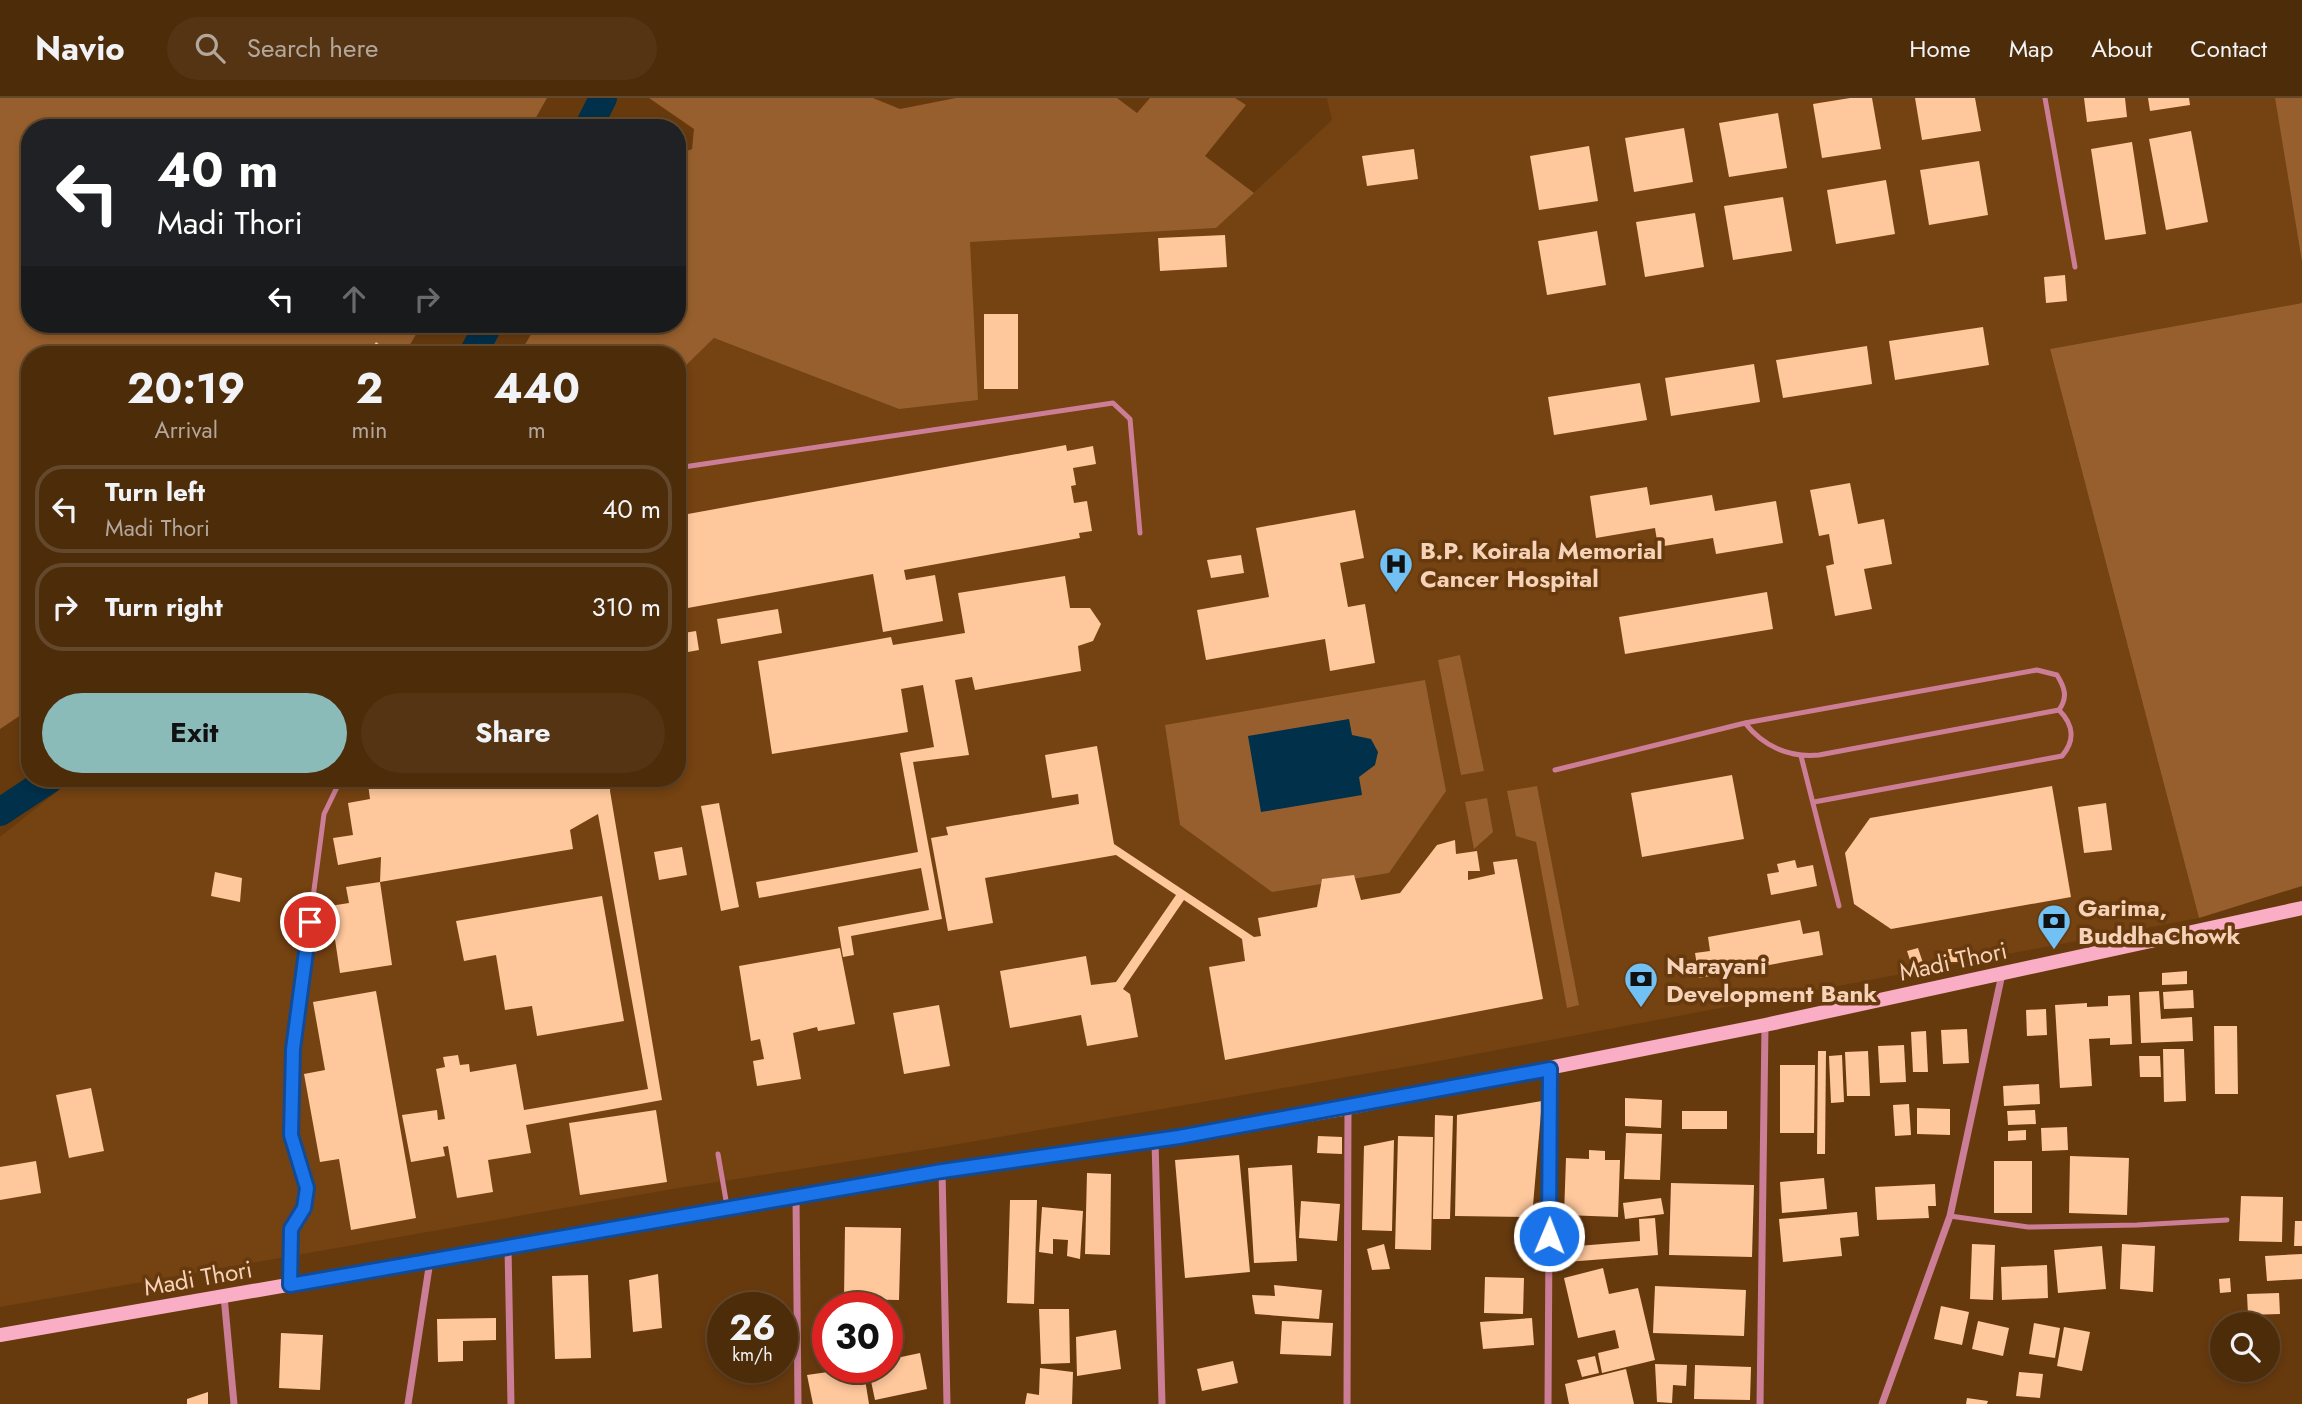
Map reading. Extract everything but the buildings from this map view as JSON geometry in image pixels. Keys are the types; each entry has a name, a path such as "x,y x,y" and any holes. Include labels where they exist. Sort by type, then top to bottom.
{"main road":[{"name":"Madi Thori","path":"0,1335 942,1171 1155,1141 1348,1108 1765,1025 2302,908"}],"street":[{"path":"1882,1404 1950,1216 2002,974"},
{"path":"1760,1404 1765,1025"},
{"path":"1548,1404 1550,1069"},
{"path":"1348,1108 1348,1404"},
{"path":"1155,1141 1161,1404"},
{"path":"942,1171 947,1404"},
{"path":"796,1197 798,1404"},
{"path":"508,1247 511,1404"},
{"path":"408,1404 430,1260"},
{"path":"224,1296 234,1404"}],"lane":[{"path":"2045,98 2075,267"},
{"path":"686,467 1113,402 1130,419 1140,533"},
{"path":"1555,771 1745,723 2037,670 2057,674 2064,687 2066,701 2059,710 1801,757 1757,738 1745,723"},
{"path":"1814,802 2062,756 2071,746 2072,734 2069,723 2059,710"},
{"path":"1801,757 1839,906"},
{"path":"290,1285 291,1229 304,1208 307,1188 291,1135 293,1049 324,814 337,787"},
{"path":"718,1154 727,1209"},
{"path":"1950,1216 2028,1227 2137,1226 2227,1220"}],"shaded area":[{"path":"0,98 547,98 535,119 21,119 21,333 417,333 409,346 21,346 21,715 0,729"},
{"path":"649,98 873,98 900,109 956,98 1117,98 1137,113 1150,98 1235,98 1246,105 1205,156 1254,193 1216,228 970,242 978,400 899,409 714,338 686,365 686,346 524,346 532,333 686,333 686,151 692,149 694,129 686,123 686,119 679,119"},
{"name":"B.P. Koirala Memorial Cancer Hospital","path":"1327,98 2275,98 2302,262 2302,303 2050,349 2199,918 1428,1063 941,1147 672,1189 0,1307 0,837 63,787 686,787 686,365 714,338 899,409 970,241 1216,228 1332,120"},
{"path":"2275,98 2302,98 2302,262"},
{"path":"2302,303 2302,886 2199,918 2050,349"},
{"path":"1460,655 1484,771 1461,775 1438,660"},
{"path":"1425,680 1446,791 1389,873 1272,892 1180,825 1165,725"},
{"path":"1537,786 1579,1005 1567,1008 1536,842 1516,836 1507,791"},
{"path":"1487,798 1493,832 1474,849 1465,802"}],"water":[{"path":"1349,719 1352,735 1371,739 1378,752 1375,765 1359,777 1362,795 1261,812 1248,736"}],"waterway":[{"path":"592,119 603,98"},
{"path":"477,346 484,333"},
{"path":"0,812 38,787"}],"place":[{"name":"B.P. Koirala Memorial Cancer Hospital","path":"1396,594"},
{"name":"Garima, BuddhaChowk","path":"2054,951"},
{"name":"Narayani Development Bank","path":"1641,1009"}],"route":[{"path":"310,922 293,1049 291,1135 307,1188 304,1208 291,1229 290,1285 942,1171 1179,1137 1550,1069 1549,1236"}]}
